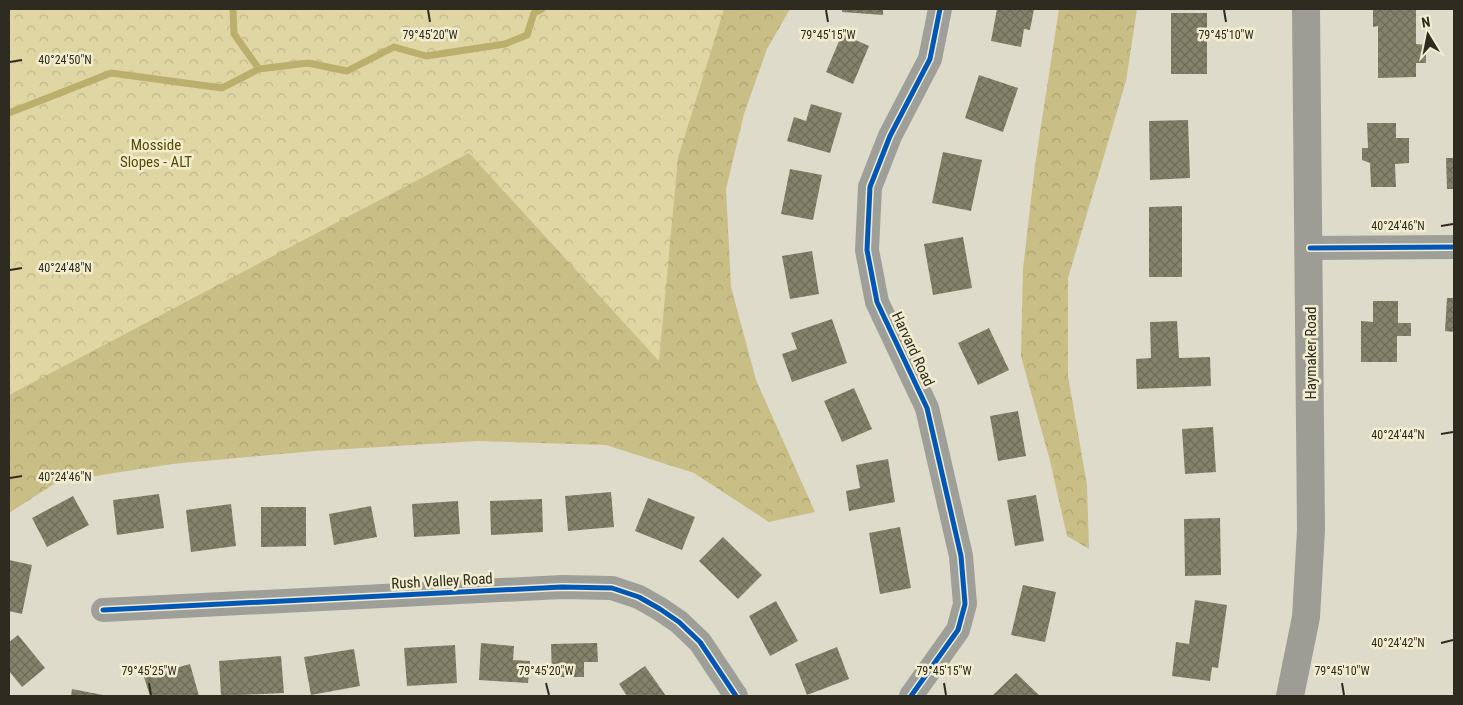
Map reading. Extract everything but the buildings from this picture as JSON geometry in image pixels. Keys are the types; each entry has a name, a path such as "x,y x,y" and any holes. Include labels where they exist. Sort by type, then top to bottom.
{"main road":[{"name":"Haymaker Road","path":"1290,696 1306,618 1311,530 1310,248 1306,9"}],"street":[{"name":"Harvard Road","path":"911,696 958,630 966,604 961,556 927,408 877,302 867,250 870,187 890,136 930,59 940,9"},
{"path":"1310,248 1454,247"},
{"name":"Rush Valley Road","path":"103,610 562,587 612,588 639,597 679,622 700,642 736,696"}],"green space":[{"path":"9,9 790,9 767,49 744,114 726,189 731,287 756,380 815,512 769,522 694,473 606,445 478,441 314,451 172,464 57,482 9,513"},
{"name":"Mosside Slopes - ALT","path":"9,9 724,9 678,158 659,361 469,153 9,395"},
{"path":"1059,9 1137,9 1126,81 1068,278 1068,376 1087,485 1089,549 1067,536 1050,461 1021,356 1023,269 1035,165"}],"waterway":[{"path":"233,9 234,34 259,69"},
{"path":"9,113 111,73 222,88 259,69 308,63 347,71 394,47 426,56 505,44 527,35 534,13 542,9"}],"cycle path":[{"path":"911,696 958,630 965,604 961,556 927,408 877,302 867,250 870,187 890,136 930,59 940,9"},
{"path":"1310,248 1454,247"},
{"path":"103,610 562,587 612,588 639,597 679,622 700,642 736,696"}]}
